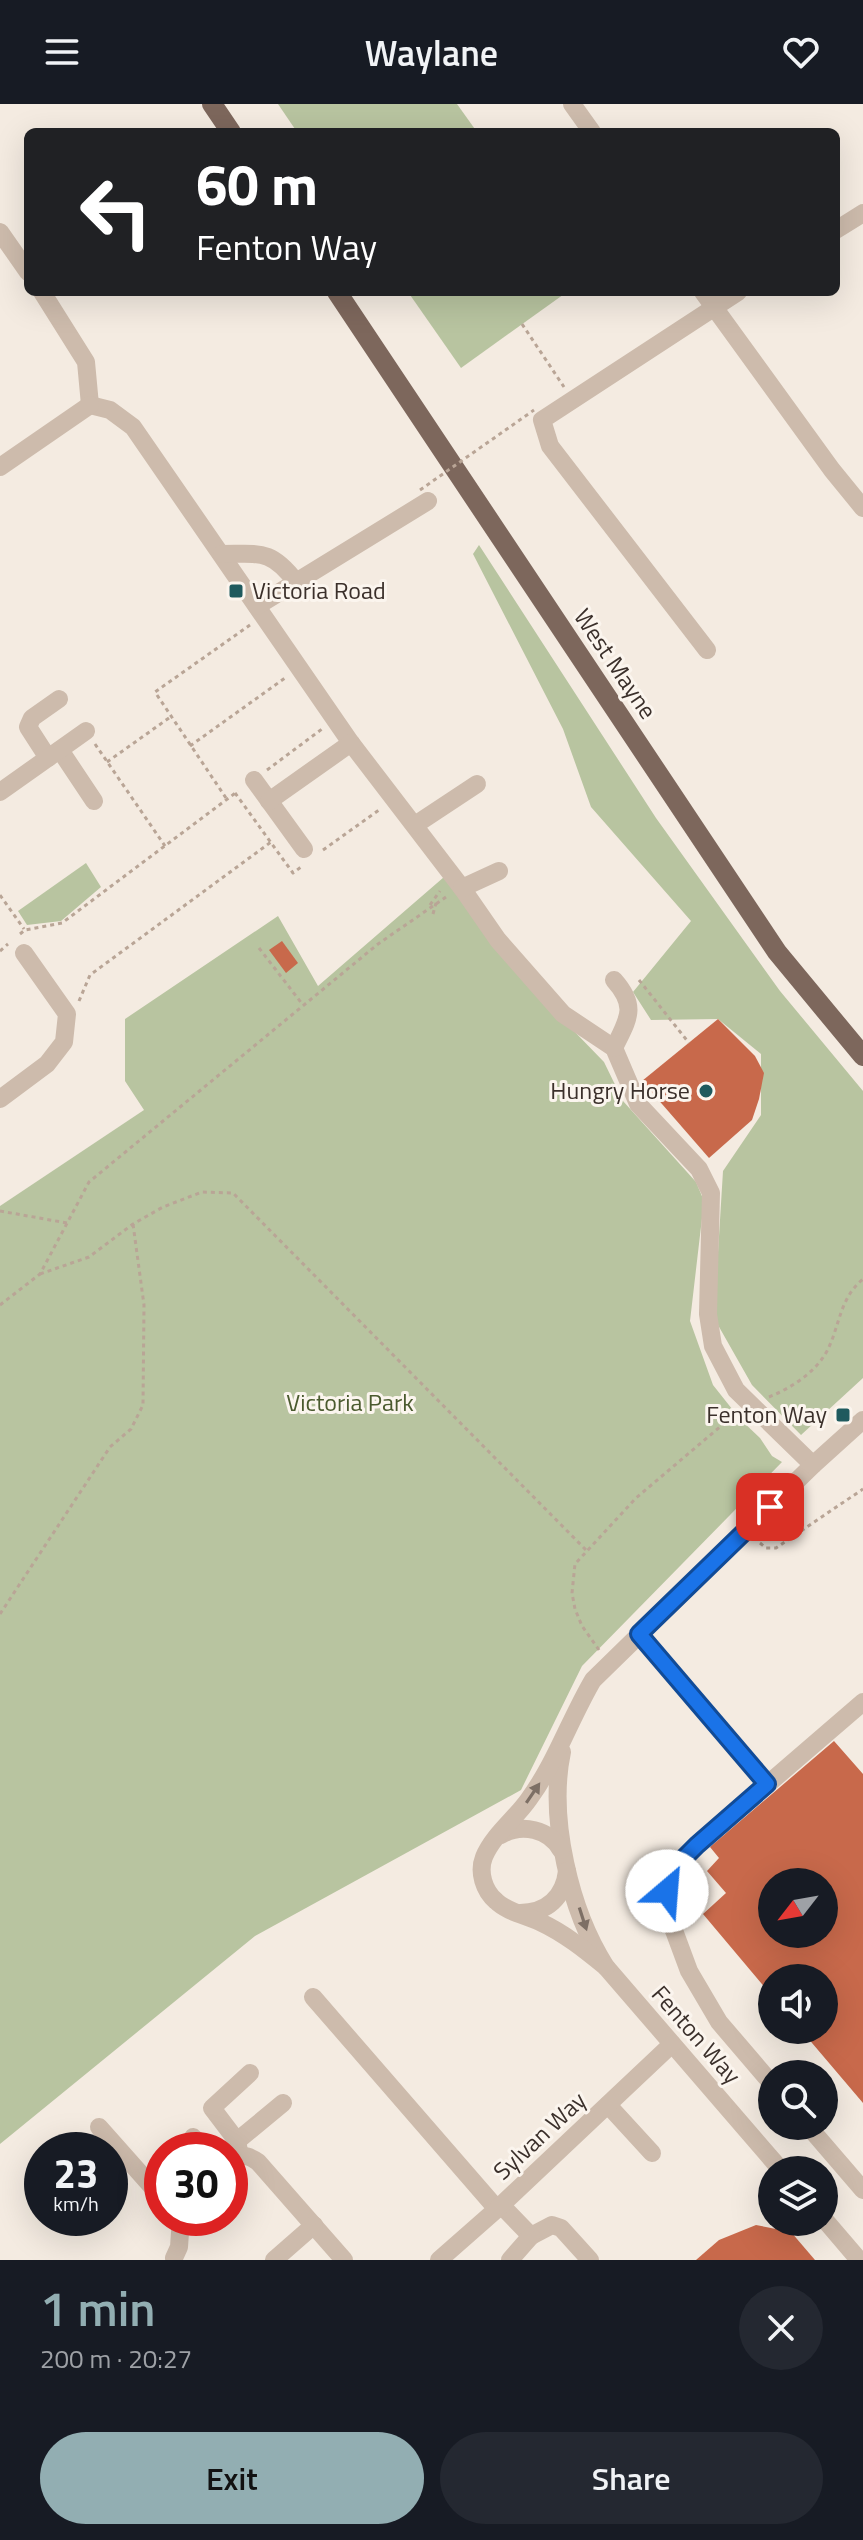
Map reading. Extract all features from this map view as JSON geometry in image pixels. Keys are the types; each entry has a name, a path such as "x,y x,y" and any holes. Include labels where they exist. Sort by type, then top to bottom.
{"main road":[{"path":"212,104 228,128"},
{"name":"West Mayne","path":"340,296 777,952 863,1056"}],"street":[{"path":"572,104 589,128"},
{"path":"840,227 863,213"},
{"path":"0,232 24,266"},
{"path":"45,296 86,362 90,405"},
{"path":"707,650 550,446 538,415 572,400 709,300 863,508"},
{"path":"0,467 90,405 110,410 133,427 351,743 498,940 563,1014 614,1048 638,1104 699,1169 711,1193 708,1314 713,1346 736,1390 813,1465"},
{"path":"260,611 296,582 424,496"},
{"path":"222,554 260,554 279,561 296,582"},
{"path":"59,699 32,718 28,727 94,801"},
{"path":"0,792 86,731"},
{"path":"269,801 351,743"},
{"path":"254,780 309,855"},
{"path":"415,825 477,784"},
{"path":"462,888 499,871"},
{"path":"0,1099 47,1064 64,1042 67,1014 24,953"},
{"path":"614,980 625,992 629,1016 614,1048"},
{"name":"Fenton Way","path":"606,1967 556,1930 504,1908 493,1899 485,1887 482,1862 492,1842 530,1799 593,1680 860,1421"},
{"path":"639,1634 767,1784"},
{"path":"758,2068 719,2022 689,1971 666,1909 669,1873 697,1845 863,1702"},
{"name":"Fenton Way","path":"565,1738 557,1814 565,1861 593,1947 606,1967 769,2156"},
{"path":"492,1842 513,1829 527,1828 546,1834 558,1844 565,1861 560,1893 553,1902 540,1910 517,1913"},
{"path":"313,1997 499,2207 531,2236"},
{"name":"Sylvan Way","path":"443,2259 672,2044"},
{"path":"224,2132 212,2108 250,2073"},
{"path":"248,2139 283,2103"},
{"path":"608,2105 652,2153"},
{"path":"99,2127 144,2178"},
{"path":"820,2140 863,2190"},
{"path":"248,2155 258,2162 344,2260"},
{"path":"274,2260 314,2225"},
{"path":"510,2260 531,2236 552,2225 561,2228 590,2260"},
{"path":"838,2235 859,2260"},
{"path":"174,2258 180,2236"}],"path":[{"path":"522,324 572,400"},
{"path":"424,496 538,415"},
{"path":"226,798 155,692 260,611"},
{"path":"190,746 299,667"},
{"path":"107,762 170,717"},
{"path":"0,951 25,930 62,923 226,798 335,720"},
{"path":"86,731 165,846"},
{"path":"235,793 293,873 309,855 394,799"},
{"path":"67,1014 75,1011 90,975 271,842"},
{"path":"40,1274 89,1182 378,944 462,888"},
{"path":"0,895 25,930 24,953"},
{"path":"433,914 436,903"},
{"path":"259,948 303,1005"},
{"path":"639,981 689,1043"},
{"path":"0,1305 40,1274 89,1257 133,1224 163,1207 202,1192 233,1193 586,1550"},
{"path":"0,1211 67,1223"},
{"path":"0,1614 110,1447 131,1429 143,1405 144,1305 133,1224"},
{"path":"610,1662 593,1645 573,1601 575,1564 636,1498 690,1451 733,1416 797,1382 820,1361 828,1349 844,1302 863,1279"},
{"path":"748,1528 766,1548 774,1549 863,1489"}],"green space":[{"path":"278,104 457,104 474,128 294,128"},
{"path":"411,296 561,296 461,368"},
{"path":"479,545 656,818 780,991 863,1091 863,1378 801,1435 752,1385 714,1318 723,1171 761,1115 761,1054 718,1019 651,1020 633,992 691,921 591,807 563,729 473,554"},
{"path":"86,863 101,887 61,921 27,925 18,911"},
{"name":"Victoria Park","path":"444,877 571,1028 604,1062 623,1101 696,1182 704,1201 690,1321 713,1385 772,1456 782,1462 582,1666 521,1790 255,1936 0,2144 0,1206 144,1110 125,1081 125,1019 278,916 318,986"}],"building":[{"path":"282,941 298,963 286,973 269,950"},
{"name":"Hungry Horse","path":"718,1019 755,1056 764,1073 752,1120 709,1158 642,1081"},
{"path":"834,1741 863,1774 863,2103 838,2074 838,2060 826,2060 813,2044 838,2044 838,1964 758,1964 758,1979 703,1914 726,1893 707,1871 719,1858 710,1847"},
{"path":"758,2225 758,2236 794,2236 815,2260 696,2260 719,2240"}],"place":[{"name":"Victoria Road","path":"236,591"},
{"name":"Hungry Horse","path":"706,1091"},
{"name":"Fenton Way","path":"843,1415"}],"route":[{"path":"667,1891 669,1873 767,1784 639,1634 770,1507"}]}
